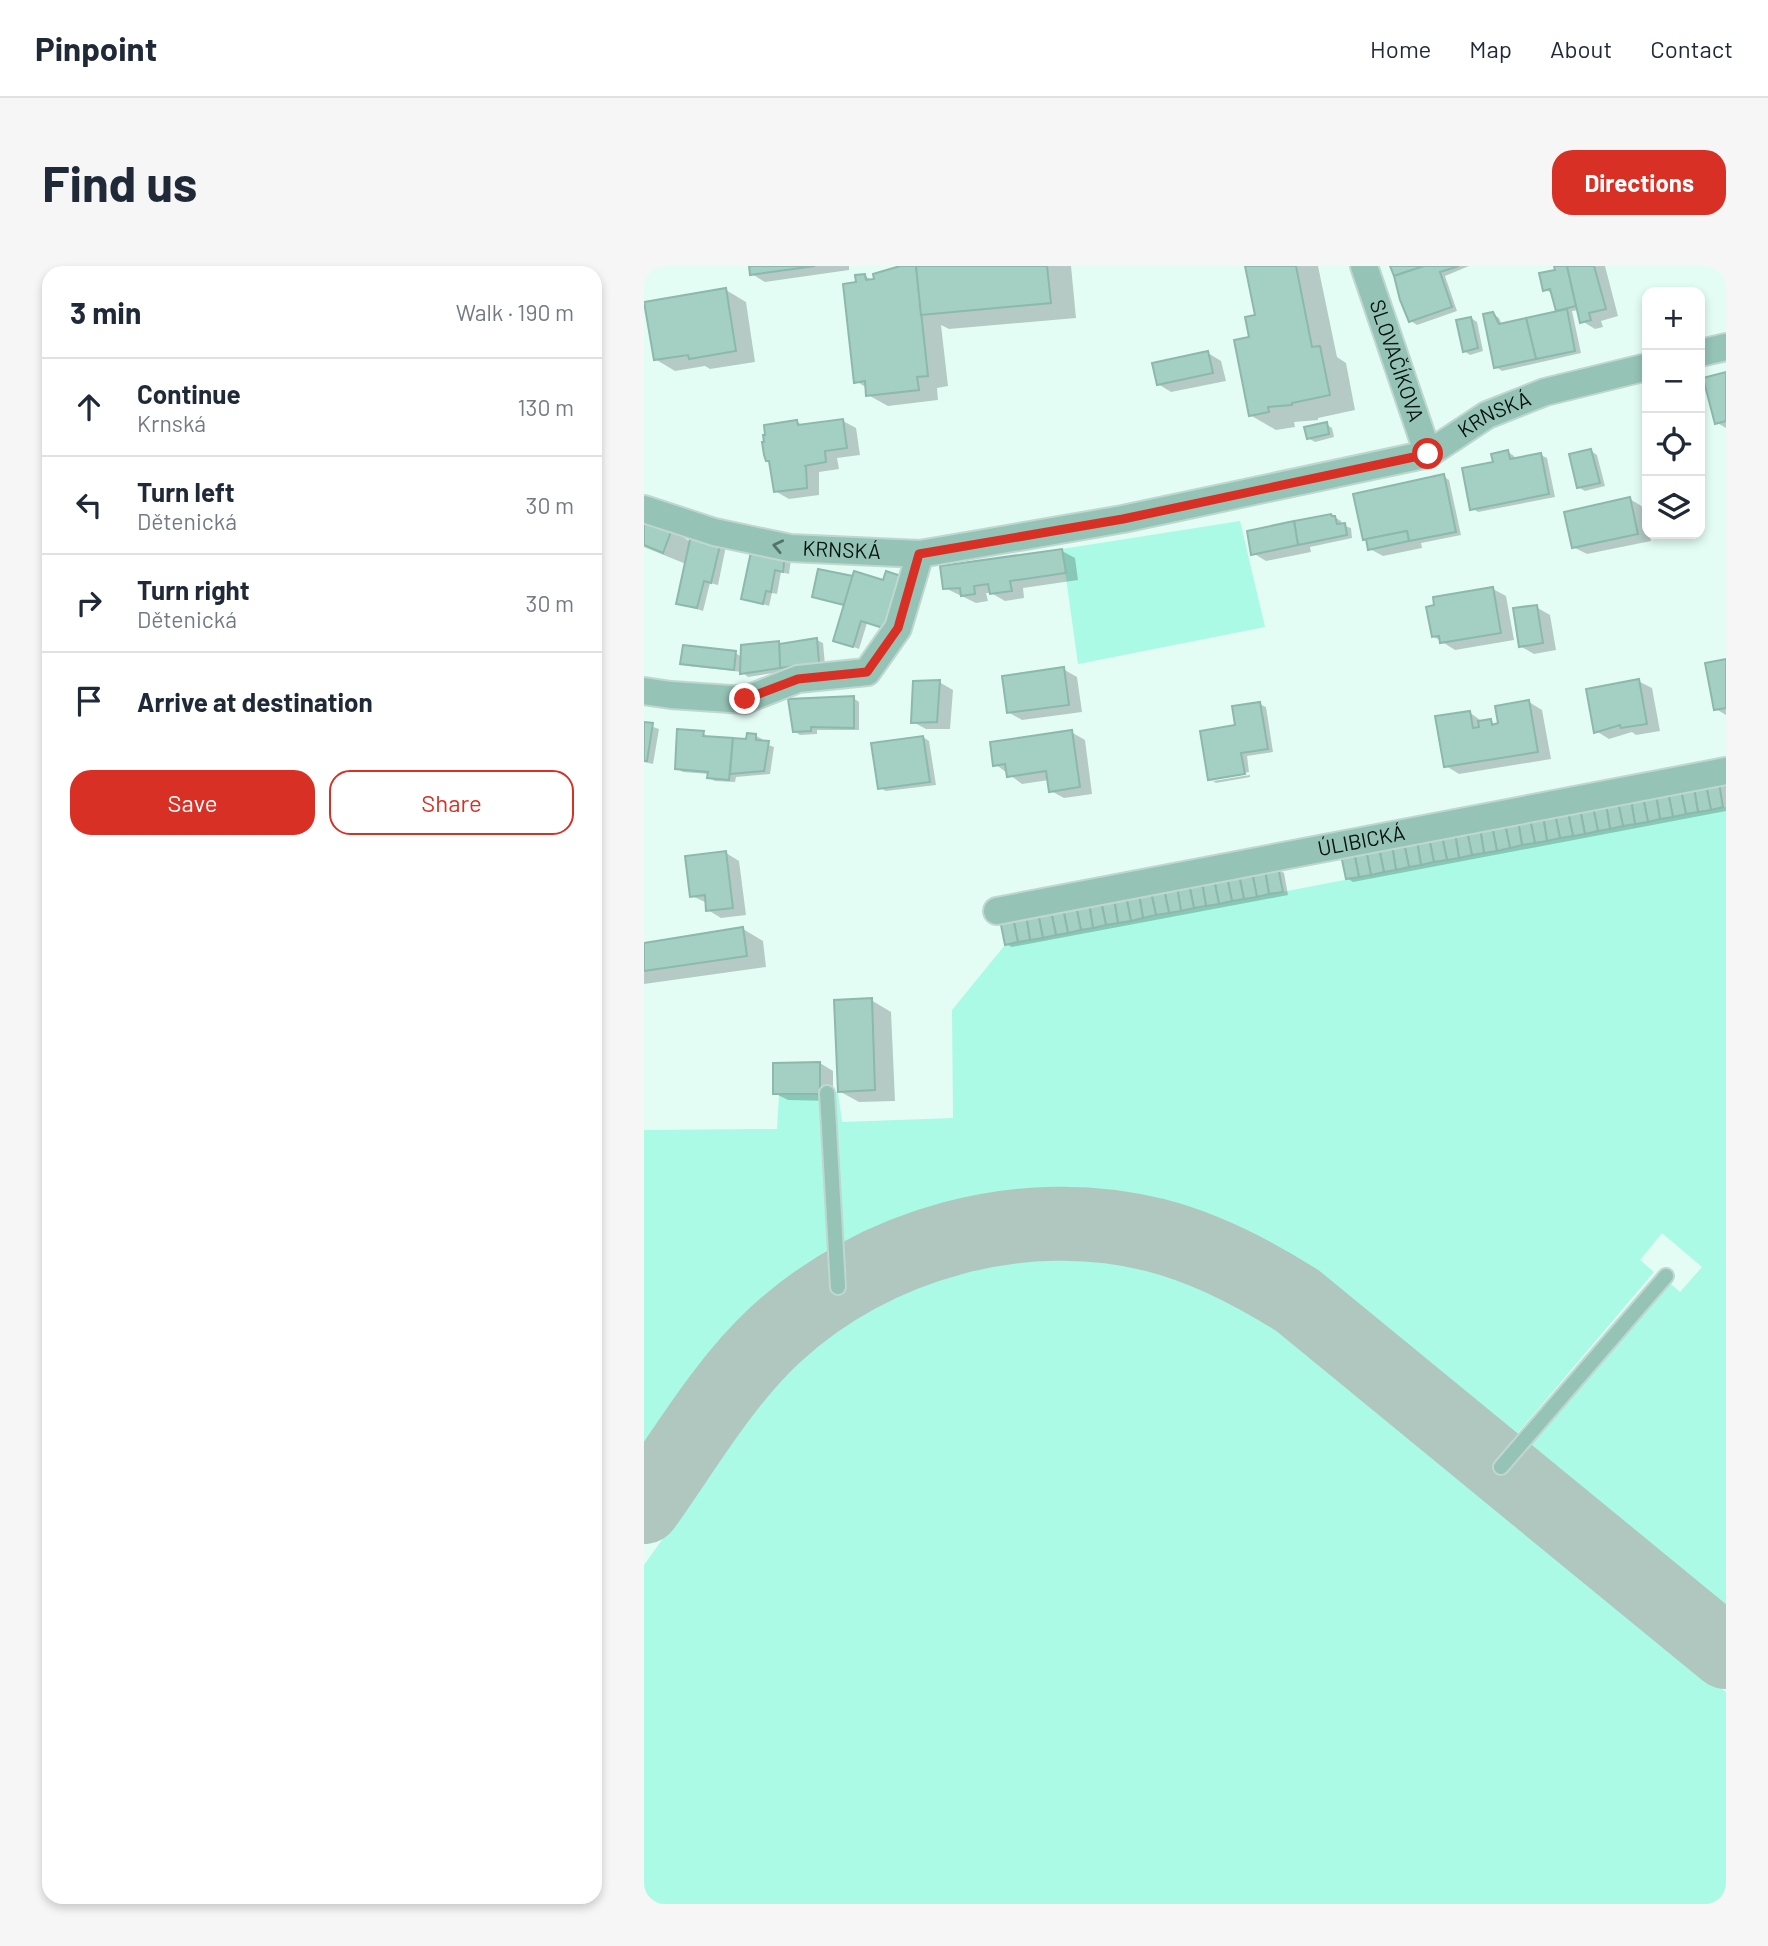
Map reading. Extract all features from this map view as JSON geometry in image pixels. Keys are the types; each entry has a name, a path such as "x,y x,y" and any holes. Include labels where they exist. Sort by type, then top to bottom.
{"street":[{"name":"SLOVAČÍKOVA","path":"1364,266 1428,454"},
{"path":"1705,353 1726,347"},
{"name":"KRNSKÁ","path":"644,509 714,532 790,548 919,554 1123,519 1428,454 1487,415 1545,392 1642,367"},
{"path":"644,691 745,699 798,679 867,672 898,628 919,554"},
{"name":"ÚLIBICKÁ","path":"997,911 1726,771"}],"lane":[{"path":"827,1093 838,1287"},
{"path":"1501,1467 1666,1276"}],"green space":[{"path":"1240,521 1265,627 1078,664 1062,549"},
{"path":"1726,807 1726,1614 1525,1452 1664,1278 1680,1292 1702,1267 1662,1233 1640,1260 1654,1272 1512,1440 1292,1265 1227,1230 1173,1212 1118,1201 1062,1197 1006,1201 951,1211 897,1228 845,1251 840,1235 833,1092 838,1092 842,1122 953,1118 952,1010 1005,945"},
{"path":"820,1094 831,1245 828,1259 746,1324 700,1379 644,1457 644,1130 777,1129 779,1095"},
{"path":"1025,1259 1088,1259 1150,1269 1217,1290 1275,1319 1726,1692 1726,1904 644,1904 644,1565 775,1382 805,1353 874,1305 919,1285 967,1268"}],"building":[{"path":"749,266 815,266 750,275"},
{"path":"900,266 916,266 928,376 917,377 919,390 866,396 865,381 854,383 843,284 856,282 855,275 865,274 866,280 874,279 873,274"},
{"path":"916,266 1047,266 1051,303 921,315"},
{"path":"1245,266 1296,266 1312,347 1320,346 1330,395 1292,405 1268,407 1269,412 1249,416 1234,340 1249,337 1245,317 1255,315"},
{"path":"1390,266 1424,266 1394,276"},
{"path":"1424,266 1459,266 1440,272 1452,307 1409,322 1394,276"},
{"path":"1554,266 1567,266 1576,306 1556,311 1550,289 1543,291 1539,273 1555,270"},
{"path":"1567,266 1594,266 1606,309 1589,313 1591,320 1580,323"},
{"path":"726,288 736,351 689,359 688,355 654,360 644,302"},
{"path":"1567,309 1575,351 1536,359 1526,318"},
{"path":"1493,312 1499,324 1526,318 1536,359 1494,368 1483,314"},
{"path":"1471,317 1478,348 1463,352 1456,320"},
{"path":"1208,351 1213,373 1157,385 1152,363"},
{"path":"1726,372 1726,421 1715,424 1705,377"},
{"path":"843,419 847,448 825,451 826,462 804,466 807,488 774,492 769,461 766,461 762,442 765,435 764,425 797,420 798,425"},
{"path":"1327,422 1329,434 1307,439 1304,427"},
{"path":"1591,449 1600,483 1577,488 1569,454"},
{"path":"1508,450 1510,459 1541,453 1549,494 1470,510 1462,468 1493,462 1491,454"},
{"path":"1444,474 1456,532 1409,541 1407,531 1363,540 1353,494"},
{"path":"1630,497 1638,534 1572,548 1564,512"},
{"path":"1331,514 1335,516 1337,524 1345,523 1347,535 1298,545 1294,521"},
{"path":"644,518 672,529 663,553 644,545"},
{"path":"1294,521 1298,545 1251,555 1247,531"},
{"path":"1407,531 1409,541 1368,550 1366,539"},
{"path":"691,535 721,541 711,583 704,581 697,608 676,604"},
{"path":"752,547 785,554 783,572 775,570 771,592 766,591 763,604 741,599"},
{"path":"1062,549 1066,573 1010,581 1012,591 990,594 988,584 974,586 975,594 961,596 960,588 943,589 940,566"},
{"path":"818,569 853,576 844,605 812,597"},
{"path":"854,571 883,580 886,571 904,577 886,629 861,621 853,647 833,641"},
{"path":"1493,587 1501,633 1440,643 1439,636 1432,637 1426,607 1434,605 1433,597"},
{"path":"1537,605 1543,643 1519,647 1513,608"},
{"path":"817,638 819,663 780,668 779,644"},
{"path":"779,641 780,668 740,674 741,645"},
{"path":"683,645 736,651 734,670 680,664"},
{"path":"1726,659 1726,708 1714,710 1705,663"},
{"path":"1064,667 1069,705 1007,713 1002,676"},
{"path":"1639,679 1647,724 1621,728 1620,725 1594,733 1586,689"},
{"path":"940,680 937,722 911,723 913,681"},
{"path":"854,696 854,728 811,727 811,731 793,732 788,699"},
{"path":"1529,700 1538,752 1444,767 1435,716 1470,711 1473,728 1479,727 1478,721 1491,719 1492,725 1498,723 1495,706"},
{"path":"1260,702 1268,749 1241,753 1245,774 1208,780 1200,731 1235,725 1232,706"},
{"path":"644,722 653,723 647,761 644,761"},
{"path":"677,729 704,731 703,736 733,738 729,780 707,778 708,772 675,769"},
{"path":"1072,730 1080,787 1049,792 1046,771 1007,777 1005,764 993,766 990,742"},
{"path":"747,733 756,734 756,740 769,741 764,771 730,774 733,738 746,739"},
{"path":"923,736 930,782 878,789 871,743"},
{"path":"1719,783 1723,807 1711,810 1706,785"},
{"path":"1706,785 1711,810 1698,812 1694,788"},
{"path":"1694,788 1698,812 1686,814 1681,790"},
{"path":"1681,790 1686,814 1673,817 1668,792"},
{"path":"1668,792 1673,817 1660,819 1656,795"},
{"path":"1656,795 1660,819 1648,822 1643,797"},
{"path":"1643,797 1648,822 1635,824 1631,800"},
{"path":"1631,800 1635,824 1623,826 1618,802"},
{"path":"1618,802 1623,826 1610,829 1606,804"},
{"path":"1606,804 1610,829 1598,831 1593,807"},
{"path":"1593,807 1598,831 1585,834 1580,809"},
{"path":"1580,809 1585,834 1573,836 1568,812"},
{"path":"1568,812 1573,836 1560,838 1555,814"},
{"path":"1555,814 1560,838 1547,841 1543,816"},
{"path":"1543,816 1547,841 1535,843 1530,819"},
{"path":"1530,819 1535,843 1522,845 1518,821"},
{"path":"1518,821 1522,845 1510,848 1505,824"},
{"path":"1505,824 1510,848 1497,851 1492,826"},
{"path":"1492,826 1497,851 1484,853 1480,828"},
{"path":"1480,828 1484,853 1472,855 1467,831"},
{"path":"1467,831 1472,855 1459,858 1455,833"},
{"path":"1455,833 1459,858 1447,860 1442,836"},
{"path":"1442,836 1447,860 1434,862 1429,838"},
{"path":"1429,838 1434,862 1421,865 1417,841"},
{"path":"1417,841 1421,865 1409,867 1404,843"},
{"path":"1404,843 1409,867 1396,870 1392,845"},
{"path":"1392,845 1396,870 1384,872 1379,848"},
{"path":"1379,848 1384,872 1371,875 1366,850"},
{"path":"1366,850 1371,875 1359,877 1354,852"},
{"path":"726,851 733,908 706,911 705,895 690,897 685,856"},
{"path":"1354,852 1359,877 1346,879 1341,855"},
{"path":"1278,867 1283,892 1269,894 1265,870"},
{"path":"1265,870 1269,894 1257,897 1252,872"},
{"path":"1252,872 1257,897 1244,899 1239,875"},
{"path":"1239,875 1244,899 1232,901 1227,877"},
{"path":"1227,877 1232,901 1219,904 1214,879"},
{"path":"1214,879 1219,904 1206,906 1202,882"},
{"path":"1202,882 1206,906 1194,908 1189,884"},
{"path":"1189,884 1194,908 1181,911 1177,887"},
{"path":"1177,887 1181,911 1169,913 1164,889"},
{"path":"1164,889 1169,913 1156,915 1151,892"},
{"path":"1151,892 1156,915 1143,918 1139,894"},
{"path":"1139,894 1143,918 1131,921 1126,896"},
{"path":"1126,896 1131,921 1118,923 1114,899"},
{"path":"1114,899 1118,923 1106,925 1101,901"},
{"path":"1101,901 1106,925 1093,928 1089,903"},
{"path":"1089,903 1093,928 1081,930 1076,906"},
{"path":"1076,906 1081,930 1068,933 1063,908"},
{"path":"1063,908 1068,933 1056,935 1051,911"},
{"path":"1051,911 1056,935 1043,938 1038,913"},
{"path":"1038,913 1043,938 1030,940 1026,915"},
{"path":"1026,915 1030,940 1018,942 1013,918"},
{"path":"1013,918 1018,942 1005,945 1000,920"},
{"path":"743,927 747,956 644,971 644,943"},
{"path":"872,998 875,1090 838,1092 834,1000"},
{"path":"820,1062 820,1094 773,1094 773,1063"}],"taxiway":[{"path":"644,1507 705,1418 756,1354 814,1303 858,1276 904,1254 953,1238 1003,1228 1054,1224 1105,1226 1155,1235 1193,1247 1247,1271 1298,1301 1726,1652"}],"route":[{"path":"745,699 798,679 867,672 898,628 919,554 1123,519 1428,454"}]}
